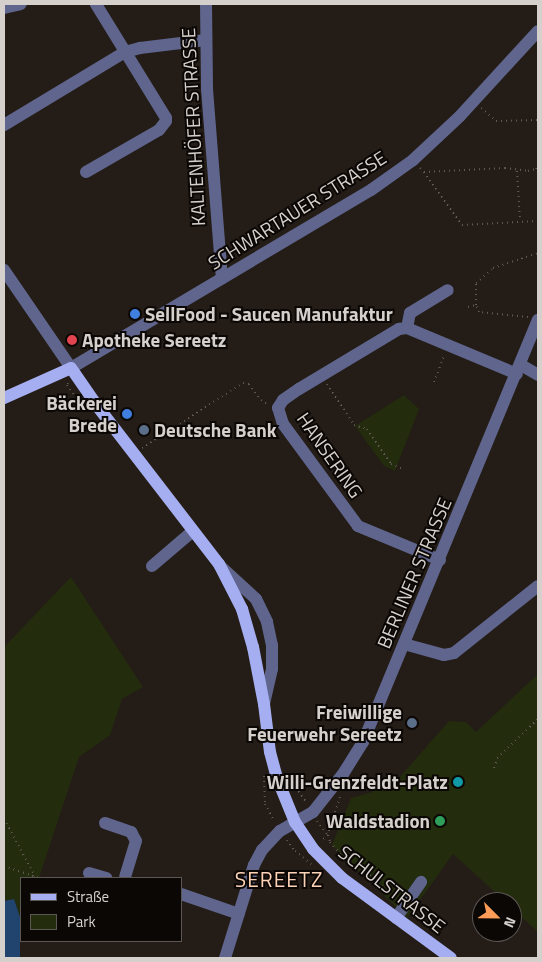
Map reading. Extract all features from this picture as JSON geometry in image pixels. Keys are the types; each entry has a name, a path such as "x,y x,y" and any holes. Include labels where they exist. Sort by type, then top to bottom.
{"main road":[{"path":"4,398 71,368"},
{"name":"SCHULSTRASSE","path":"71,368 219,564 242,609 253,647 264,704 270,752 277,778 296,822 314,849 342,878 399,914 451,958"}],"street":[{"path":"4,8 21,4"},
{"path":"86,172 159,130 166,121 166,118 96,4"},
{"name":"KALTENHÖFER STRASSE","path":"206,4 207,89 222,278"},
{"name":"SCHWARTAUER STRASSE","path":"71,368 371,190 413,160 473,102 538,31"},
{"path":"4,125 126,52 140,48 206,40"},
{"path":"4,270 71,368"},
{"path":"448,290 410,313 407,328 538,375"},
{"name":"BERLINER STRASSE","path":"280,830 313,812 343,774 364,742 519,369 533,318"},
{"name":"HANSERING","path":"407,328 399,329 283,400 278,408 283,424 358,526 440,560"},
{"path":"152,566 193,531"},
{"path":"219,564 256,599 267,622 272,645 272,669 264,704"},
{"path":"404,644 444,655 454,653 538,586"},
{"path":"105,823 131,832 136,841 127,877"},
{"path":"225,958 254,865 262,850 280,830"},
{"path":"89,873 103,877"},
{"path":"399,914 421,882"},
{"path":"182,894 239,914"}],"path":[{"path":"473,102 496,121 538,120"},
{"path":"413,160 424,172 462,225 520,220 538,221"},
{"path":"424,172 505,168 517,171 536,168 538,165"},
{"path":"517,171 520,220"},
{"path":"533,318 479,312 476,305 476,283 493,268 538,253"},
{"path":"468,307 476,305"},
{"path":"434,382 449,344"},
{"path":"322,376 354,425 367,429 391,464 401,468"},
{"path":"133,452 243,383 249,384 266,404 278,408"},
{"path":"494,768 497,758 538,719"},
{"path":"264,775 265,804 280,830 302,857"},
{"path":"289,777 313,812"},
{"path":"341,793 328,835 330,842 348,863 374,878 399,914"},
{"path":"4,819 35,876"},
{"path":"4,866 35,876"}],"green space":[{"path":"404,395 419,409 395,471 384,466 355,426"},
{"path":"71,577 143,687 122,699 110,735 79,757 39,877 20,877 20,917 14,899 4,901 4,647"},
{"name":"Waldstadion","path":"538,674 538,932 522,917 522,892 495,892 453,854 407,918 332,845 351,798 372,792 389,772 398,779 449,721 466,722 476,732"}],"water":[{"path":"14,899 20,917 20,958 4,958 4,901"}],"place":[{"name":"SellFood - Saucen Manufaktur","path":"135,314"},
{"name":"Apotheke Sereetz","path":"72,340"},
{"name":"Bäckerei Brede","path":"127,414"},
{"name":"Deutsche Bank","path":"144,430"},
{"name":"Freiwillige Feuerwehr Sereetz","path":"412,723"},
{"name":"Willi-Grenzfeldt-Platz","path":"458,782"},
{"name":"Waldstadion","path":"440,821"}],"district":[{"name":"SEREETZ","path":"279,879"}]}
